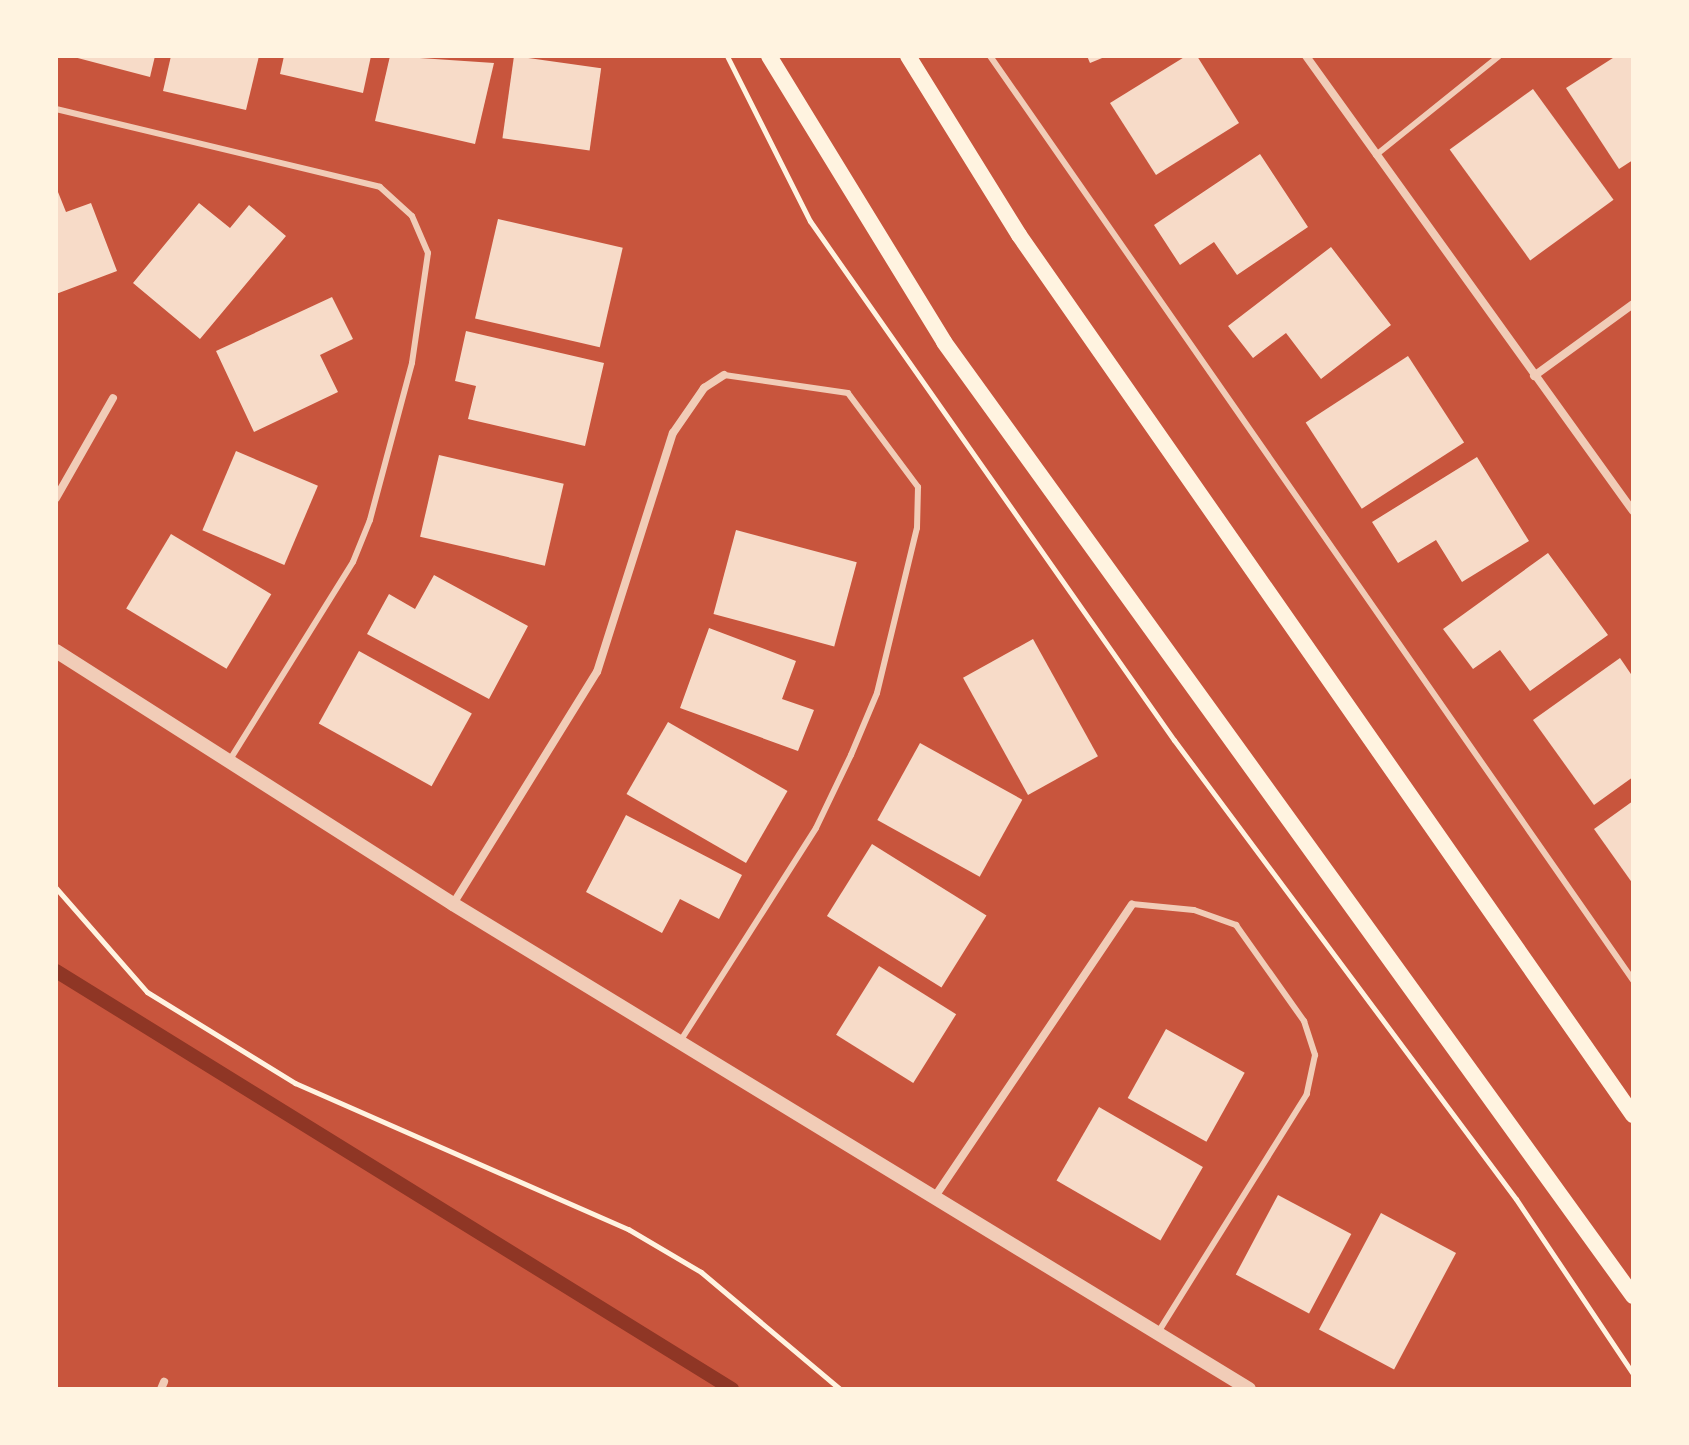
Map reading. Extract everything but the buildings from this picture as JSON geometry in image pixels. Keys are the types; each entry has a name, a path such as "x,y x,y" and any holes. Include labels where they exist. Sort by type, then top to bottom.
{"main road":[{"path":"769,56 944,342 1633,1296"},
{"path":"908,56 1019,235 1633,1115"}],"street":[{"path":"1306,56 1633,511"},
{"path":"1534,376 1633,304"},
{"path":"453,904 597,672 673,433 704,388 724,375"},
{"path":"56,498 113,398"},
{"path":"56,651 453,904 681,1040 1249,1389"},
{"path":"934,1198 1132,904"}],"lane":[{"path":"990,56 1633,980"},
{"path":"1376,155 1499,56"},
{"path":"56,109 380,187 412,216 428,253 412,363 370,520 353,562 229,761"},
{"path":"681,1040 816,828 851,755 877,693 917,528 918,487 848,393 724,375"},
{"path":"1132,904 1194,910 1236,925 1304,1021 1315,1055 1307,1094 1158,1332"}],"path":[{"path":"727,56 810,221 1174,740 1516,1199 1633,1374"},
{"path":"56,888 147,992 295,1083 640,1236 701,1272 840,1389"}],"waterway":[{"path":"56,971 732,1389"}]}
